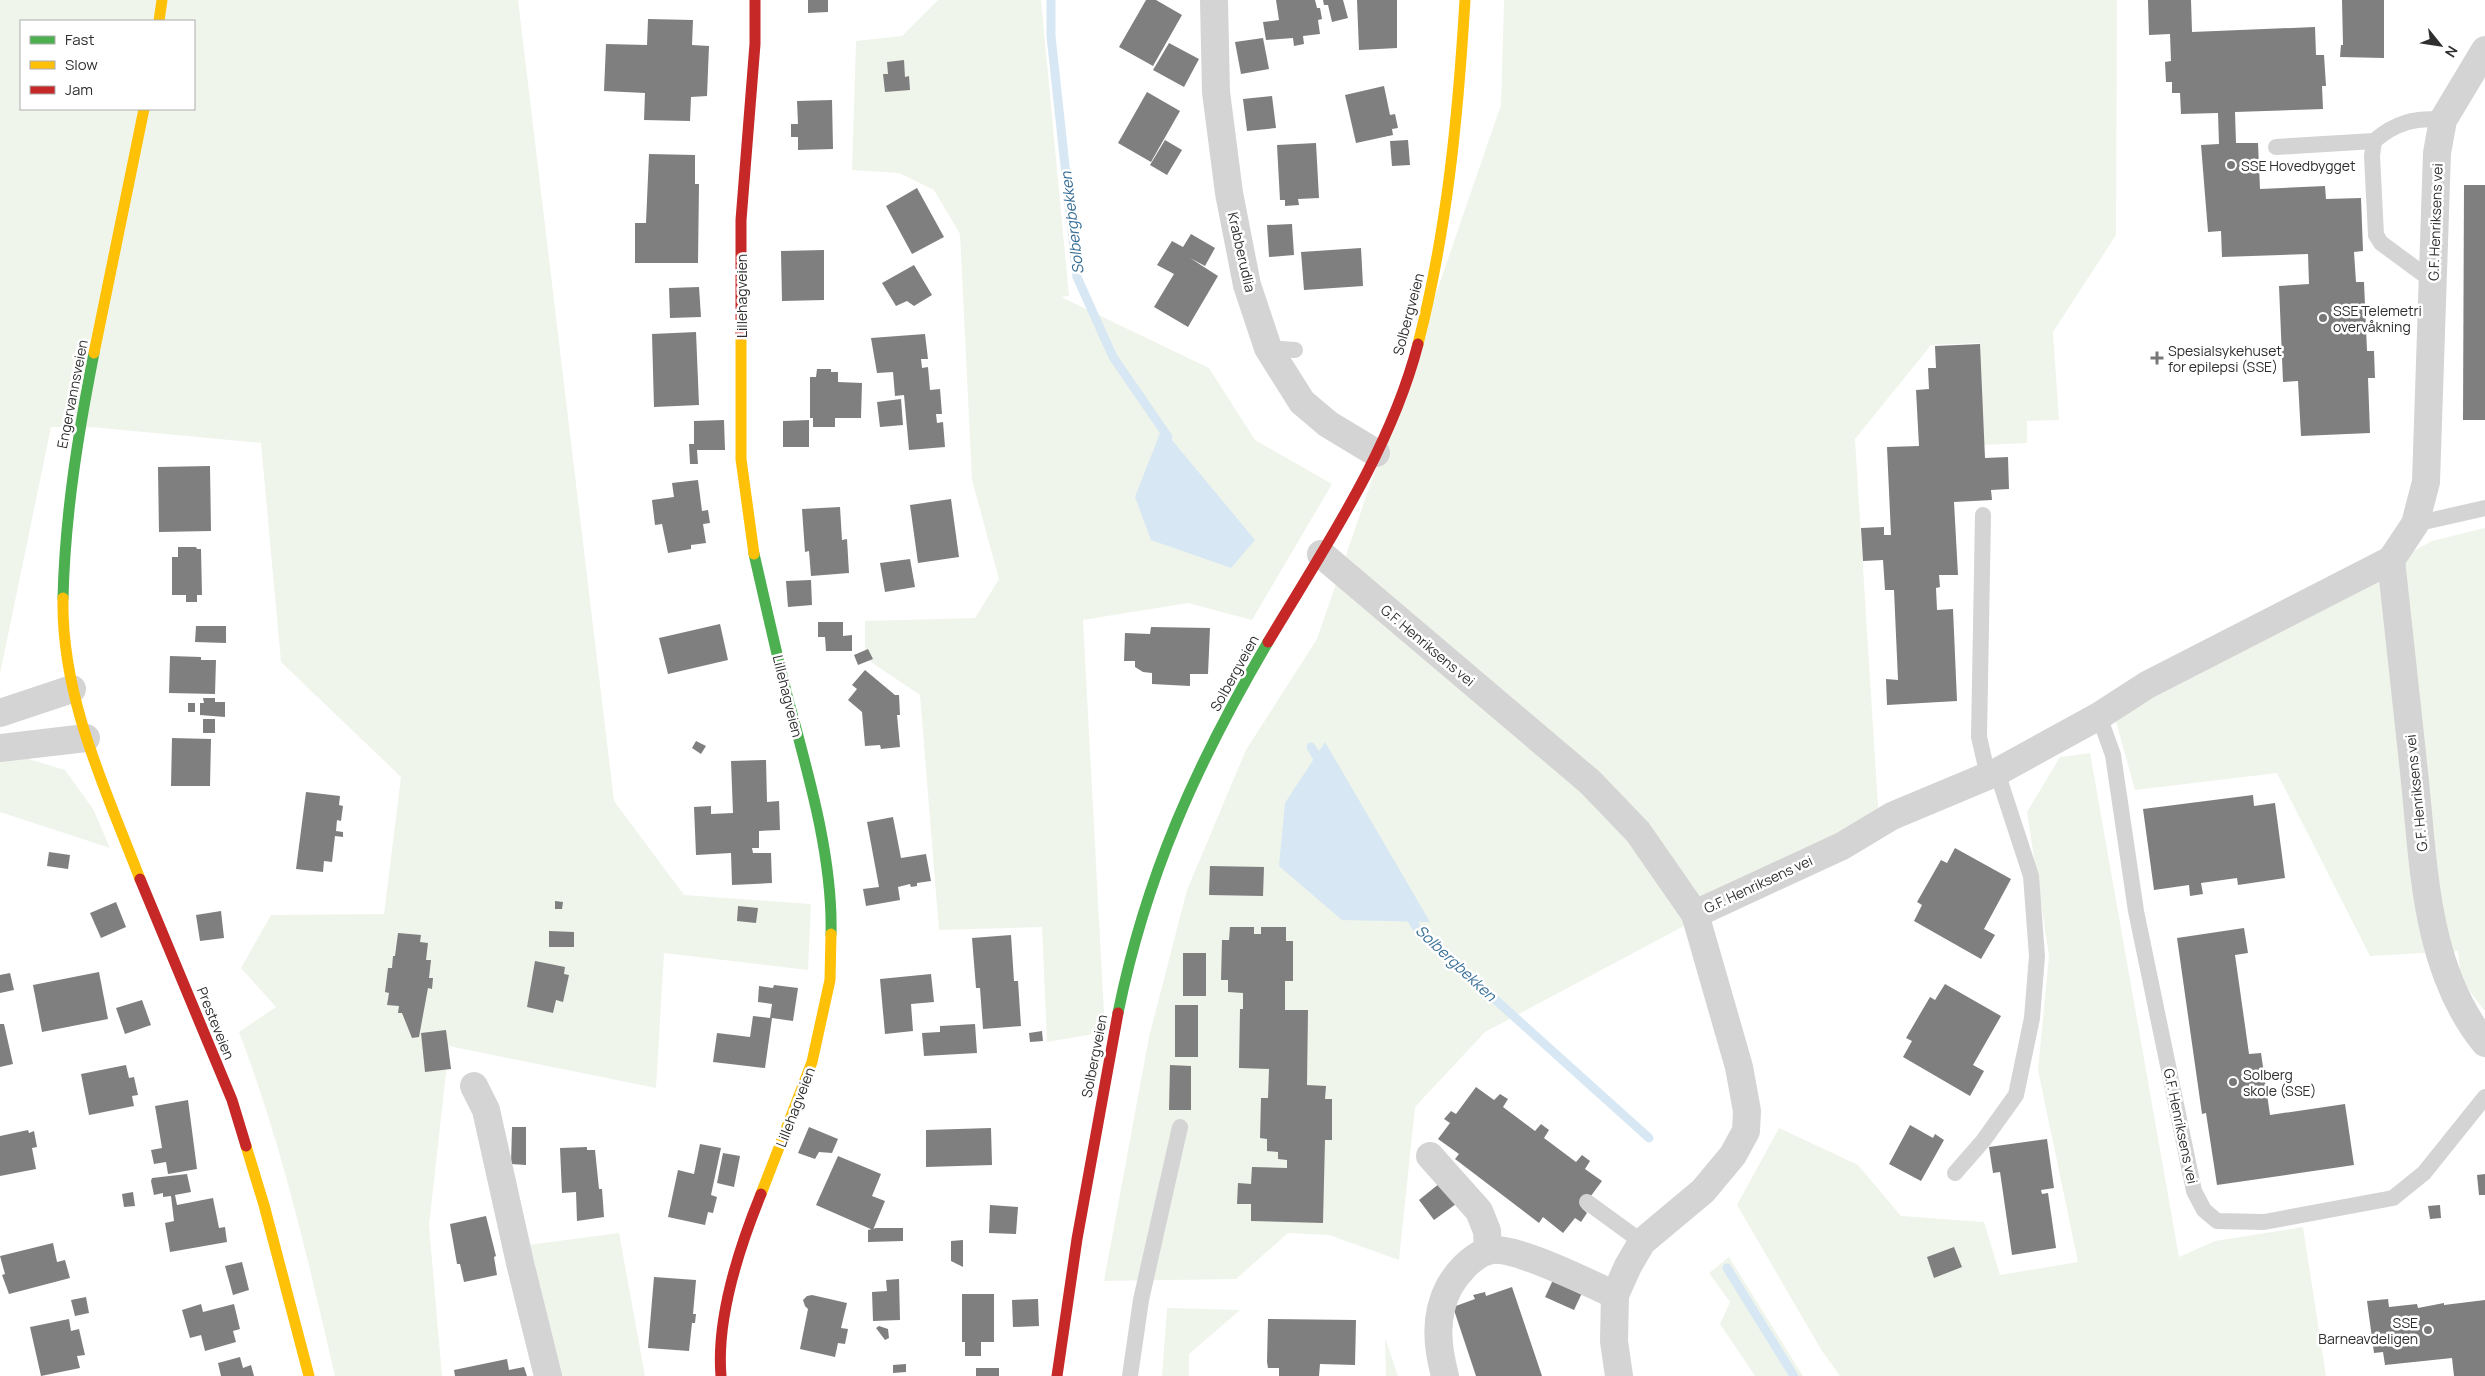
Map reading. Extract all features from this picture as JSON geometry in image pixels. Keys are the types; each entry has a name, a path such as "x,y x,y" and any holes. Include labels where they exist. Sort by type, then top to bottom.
{"street":[{"path":"159,20 162,0"},
{"name":"Lillehagveien","path":"721,1376 720,1363 728,1297 743,1239 812,1062 830,980 832,904 813,791 779,663 753,548 742,459 741,220 755,44 755,0"},
{"name":"Krabberudlia","path":"1214,0 1216,92 1229,193 1248,284 1268,348 1302,402 1328,424 1376,453"},
{"name":"Solbergveien","path":"1057,1376 1067,1294 1123,985 1161,855 1211,745 1321,554 1376,453 1397,403 1421,336 1436,267 1450,175 1465,0"},
{"name":"G.F. Henriksens vei","path":"1321,554 1590,782 1638,832 1695,914 1842,846 1892,816 1993,774 2098,716 2147,685 2391,560 2415,524 2426,482 2437,153 2443,120 2485,50"},
{"name":"Engervannsveien","path":"72,689 63,612 64,558 70,493 78,434 144,110"},
{"name":"G.F. Henriksens vei","path":"2391,560 2429,915 2449,984 2474,1029 2485,1043"},
{"path":"0,713 72,689"},
{"name":"Presteveien","path":"72,689 86,738 140,879 232,1100 258,1187 309,1376"},
{"path":"0,748 86,738"},
{"path":"1619,1376 1614,1341 1615,1295 1628,1266 1642,1242 1703,1191 1733,1155 1746,1131 1747,1111 1739,1067 1695,914"},
{"path":"474,1086 486,1110 520,1263 548,1376"},
{"path":"1430,1156 1479,1211 1487,1231 1488,1251"},
{"path":"1445,1376 1437,1335 1444,1298 1454,1279 1468,1263 1488,1251 1508,1252 1538,1261 1615,1295"}],"lane":[{"path":"2276,147 2374,141 2386,131 2421,118 2443,120"},
{"path":"2374,141 2372,156 2376,235 2381,244 2434,282"},
{"path":"1268,348 1295,350"},
{"path":"2415,524 2485,508"},
{"path":"1955,1173 1983,1142 2016,1095 2032,1018 2037,956 2031,876 1979,737 1983,515"},
{"name":"G.F. Henriksens vei","path":"2098,716 2113,755 2136,911 2194,1191 2204,1210 2217,1220 2264,1222 2392,1198 2424,1173 2485,1097"},
{"path":"1130,1376 1141,1300 1180,1127"},
{"path":"1587,1202 1642,1242"}],"shaded area":[{"path":"0,0 518,0 614,801 684,895 811,904 808,970 664,953 656,1088 449,1046 429,1225 442,1376 335,1376 281,1159 239,1032 276,1007 241,968 271,915 384,914 401,777 281,662 261,443 91,427 51,427 0,674"},
{"path":"938,0 1041,0 1069,296 1061,297 1209,368 1255,440 1332,484 1252,620 1188,603 1083,620 1105,1032 1047,1042 1042,927 939,930 920,695 865,658 865,621 975,618 999,579 972,480 960,234 934,190 899,173 852,170 856,41 902,36"},
{"path":"1504,0 2117,0 2116,235 2053,332 2059,420 2027,421 2027,443 1983,445 1979,343 1931,345 1855,439 1879,822 1485,1032 1415,1107 1399,1260 1329,1235 1288,1233 1236,1279 1104,1281 1149,1037 1187,890 1246,750 1317,639 1501,105"},
{"path":"2485,528 2485,1011 2461,980 2458,951 2370,956 2277,773 2135,790 2113,711 2432,541"},
{"path":"2090,753 2179,1257 2215,1241 2303,1227 2326,1376 1840,1376 1822,1351 1737,1205 1779,1128 1858,1165 1901,1216 1984,1222 2000,1275 2078,1262 2038,1070 2049,956 2027,812 2060,757"},
{"path":"22,757 65,770 93,809 110,848 0,812 0,762"},
{"path":"619,1233 645,1376 558,1376 528,1245"},
{"path":"1729,1257 1803,1376 1755,1376 1720,1324 1730,1302 1709,1273"},
{"path":"1167,1308 1240,1310 1189,1354 1189,1376 1162,1376"},
{"path":"1385,1338 1398,1376 1386,1376"}],"water":[{"path":"1162,428 1255,540 1231,568 1151,540 1135,497"},
{"path":"1325,742 1430,922 1342,920 1279,866 1285,803"}],"building":[{"path":"808,0 828,0 828,12 808,13"},
{"path":"1146,0 1156,0 1182,15 1153,66 1119,47"},
{"path":"1276,0 1315,0 1317,8 1320,8 1322,19 1318,20 1320,34 1303,36 1304,44 1294,46 1293,38 1266,40 1263,22 1279,20"},
{"path":"1323,0 1343,0 1348,18 1332,22 1328,5 1324,5"},
{"path":"1357,0 1397,0 1397,48 1359,50"},
{"path":"2148,0 2191,0 2192,32 2315,27 2316,55 2324,55 2326,86 2322,86 2323,109 2235,112 2236,143 2258,143 2260,189 2325,186 2326,199 2361,198 2363,251 2354,252 2356,282 2364,282 2367,351 2374,351 2375,378 2368,378 2370,433 2301,436 2298,381 2283,382 2279,286 2309,284 2308,254 2222,257 2221,231 2208,232 2201,145 2219,144 2218,113 2181,114 2180,93 2172,93 2172,82 2166,82 2165,62 2171,61 2170,34 2149,35"},
{"path":"2342,0 2384,0 2384,58 2340,57 2341,45 2343,45"},
{"path":"648,19 693,20 692,45 709,46 707,96 691,97 690,121 644,120 645,93 604,91 606,44 647,45"},
{"path":"1263,38 1269,69 1241,74 1235,42"},
{"path":"1169,43 1199,59 1184,87 1153,70"},
{"path":"904,60 905,77 909,76 910,90 885,92 883,74 888,74 887,62"},
{"path":"1384,86 1390,115 1395,114 1398,128 1392,129 1393,135 1356,143 1345,95"},
{"path":"1147,92 1180,111 1151,162 1118,143"},
{"path":"1272,96 1276,128 1247,131 1243,99"},
{"path":"832,100 833,149 798,150 798,137 791,137 791,124 798,124 797,101"},
{"path":"1165,140 1182,150 1167,175 1150,165"},
{"path":"1408,140 1410,165 1392,166 1390,141"},
{"path":"1316,143 1319,198 1298,199 1299,205 1285,206 1285,200 1280,200 1277,145"},
{"path":"649,154 695,155 695,184 699,184 698,263 635,263 635,223 646,223"},
{"path":"2464,185 2485,185 2485,420 2463,420"},
{"path":"917,188 944,237 912,254 886,206"},
{"path":"1292,224 1294,255 1269,257 1267,225"},
{"path":"1191,234 1215,248 1205,266 1190,258 1218,276 1188,327 1154,307 1174,274 1157,265 1172,241 1183,247"},
{"path":"1361,248 1363,286 1304,290 1301,252"},
{"path":"824,250 824,300 782,301 781,251"},
{"path":"914,265 932,295 914,306 907,301 896,306 882,283"},
{"path":"699,287 701,317 670,318 669,288"},
{"path":"696,332 699,405 654,407 652,334"},
{"path":"925,334 928,359 921,359 922,368 928,367 930,390 940,389 942,414 936,414 937,423 943,422 945,447 909,450 904,395 895,396 893,372 877,373 871,338"},
{"path":"1980,344 1985,458 2008,457 2009,489 1991,490 1992,500 1954,502 1958,575 1939,575 1940,587 1936,588 1937,610 1953,609 1957,701 1887,705 1886,679 1898,680 1894,590 1885,590 1883,560 1863,561 1861,528 1884,527 1884,535 1891,535 1887,447 1919,446 1916,390 1929,389 1928,368 1936,368 1935,346"},
{"path":"817,369 831,369 831,372 838,372 838,382 862,383 861,418 835,418 835,427 813,427 813,418 810,418 810,377 816,377"},
{"path":"901,399 903,425 880,427 877,402"},
{"path":"724,420 725,450 697,450 698,464 690,464 689,444 694,444 694,421"},
{"path":"809,420 809,447 783,447 783,421"},
{"path":"210,466 211,531 159,532 158,467"},
{"path":"698,480 702,511 708,510 710,523 703,524 706,543 691,545 691,549 668,553 662,524 655,525 652,500 674,497 672,483"},
{"path":"951,499 959,557 918,563 910,505"},
{"path":"840,507 842,540 847,539 849,573 811,576 809,551 805,552 802,509"},
{"path":"178,547 196,547 201,549 202,595 197,595 197,602 186,602 186,595 172,595 172,557 178,557"},
{"path":"910,559 915,587 885,592 880,563"},
{"path":"811,580 812,605 788,607 786,581"},
{"path":"818,622 843,622 843,636 852,635 852,651 826,651 825,637 818,637"},
{"path":"720,624 728,660 668,674 659,638"},
{"path":"196,626 226,626 226,643 195,642"},
{"path":"1151,627 1210,628 1208,674 1190,674 1190,686 1152,684 1152,673 1143,672 1135,667 1135,661 1124,661 1125,633 1150,634"},
{"path":"868,649 873,659 858,665 854,655"},
{"path":"170,656 201,657 201,660 216,660 215,694 169,693"},
{"path":"865,670 895,695 899,695 900,715 897,715 900,747 881,749 880,745 865,746 862,712 848,700 857,689 852,685"},
{"path":"203,698 215,698 215,702 225,702 225,717 200,715 200,703 204,703"},
{"path":"188,703 195,703 195,712 188,712"},
{"path":"203,719 215,719 215,733 203,733"},
{"path":"172,738 211,739 210,786 171,786"},
{"path":"696,741 706,746 701,754 692,748"},
{"path":"766,760 767,802 779,801 780,830 759,831 759,848 752,848 753,853 771,853 772,883 732,885 731,853 696,855 694,807 711,806 711,814 733,813 731,761"},
{"path":"306,792 340,796 339,805 343,806 341,821 337,820 336,831 343,832 343,837 335,836 332,862 324,861 323,872 296,869"},
{"path":"2253,795 2254,806 2275,803 2285,878 2238,885 2237,878 2201,883 2203,894 2190,896 2189,885 2154,890 2143,809"},
{"path":"893,817 901,858 926,854 931,881 917,883 917,886 911,887 910,884 898,887 900,900 866,906 863,889 879,887 867,822"},
{"path":"1955,848 2011,879 1984,929 1995,935 1981,959 1914,921 1922,905 1917,902 1941,860 1947,863"},
{"path":"49,852 70,855 68,869 47,866"},
{"path":"1210,866 1264,867 1263,896 1209,895"},
{"path":"555,901 563,902 562,909 555,909"},
{"path":"116,902 126,927 101,938 90,913"},
{"path":"738,906 758,908 756,923 737,921"},
{"path":"221,911 224,938 200,941 196,915"},
{"path":"1230,927 1254,927 1254,934 1261,934 1261,927 1286,927 1286,941 1293,941 1293,981 1285,981 1285,1010 1308,1010 1307,1085 1326,1086 1325,1099 1332,1099 1332,1140 1325,1140 1323,1223 1251,1221 1251,1204 1237,1204 1238,1183 1251,1184 1252,1167 1287,1168 1287,1160 1278,1159 1278,1152 1267,1151 1267,1139 1260,1138 1261,1098 1268,1098 1269,1069 1239,1068 1240,1009 1243,1009 1243,993 1228,992 1228,980 1221,980 1222,940 1229,940"},
{"name":"Solberg skole (SSE)","path":"2244,928 2248,953 2235,955 2249,1054 2261,1053 2270,1115 2345,1104 2354,1165 2217,1185 2206,1113 2202,1114 2177,938"},
{"path":"549,931 574,932 574,947 549,947"},
{"path":"398,933 421,935 420,942 428,943 426,960 431,960 429,978 433,978 432,989 428,988 419,1037 412,1038 402,1013 398,1013 399,1006 387,1005 389,993 385,992 388,968 392,968"},
{"path":"1011,935 1014,981 1018,981 1021,1026 983,1029 980,988 976,988 972,938"},
{"path":"1183,953 1206,953 1206,996 1183,996"},
{"path":"535,961 565,967 564,974 569,975 563,1002 556,1000 553,1013 527,1007"},
{"path":"99,972 108,1019 42,1032 33,985"},
{"path":"10,973 14,990 0,993 0,975"},
{"path":"931,974 934,1002 911,1004 913,1031 885,1034 880,979"},
{"path":"1945,984 2001,1016 1973,1065 1984,1071 1970,1096 1903,1057 1912,1041 1906,1038 1930,997 1935,1000"},
{"path":"774,985 798,988 793,1021 772,1018 765,1068 713,1062 717,1033 750,1037 753,1016 770,1018 772,1004 758,1002 759,986 773,988"},
{"path":"142,1000 151,1025 125,1034 116,1008"},
{"path":"1175,1005 1198,1005 1198,1057 1175,1057"},
{"path":"0,1024 4,1024 13,1064 0,1067"},
{"path":"975,1024 977,1053 924,1056 922,1033 940,1032 940,1026"},
{"path":"446,1030 451,1069 425,1072 421,1033"},
{"path":"1042,1031 1043,1041 1030,1042 1029,1033"},
{"path":"126,1065 129,1078 134,1077 138,1095 132,1096 134,1106 89,1115 81,1074"},
{"path":"1170,1065 1191,1066 1191,1110 1169,1110"},
{"path":"1476,1087 1494,1100 1500,1094 1508,1099 1503,1107 1535,1131 1541,1124 1549,1130 1544,1138 1576,1162 1582,1155 1590,1161 1585,1169 1602,1181 1582,1208 1587,1213 1581,1222 1575,1218 1563,1233 1543,1217 1539,1223 1455,1159 1459,1154 1438,1139 1450,1123 1444,1119 1451,1111 1456,1114"},
{"path":"188,1100 197,1169 168,1174 166,1162 154,1164 151,1150 162,1148 155,1106"},
{"path":"1910,1125 1933,1138 1935,1134 1944,1140 1921,1181 1889,1164"},
{"path":"512,1127 526,1127 526,1165 511,1164"},
{"path":"809,1127 838,1139 832,1153 819,1152 815,1159 798,1153"},
{"path":"991,1128 992,1165 926,1167 926,1130"},
{"path":"28,1130 29,1133 34,1131 37,1147 32,1148 36,1169 0,1176 0,1136"},
{"path":"2047,1139 2054,1188 2041,1190 2042,1194 2048,1193 2056,1248 2012,1255 2000,1172 1993,1173 1989,1147"},
{"path":"700,1144 721,1148 711,1195 717,1197 713,1213 708,1212 705,1225 668,1217 678,1170 694,1174"},
{"path":"587,1147 587,1150 595,1150 599,1189 602,1189 604,1217 577,1221 576,1192 562,1193 560,1148"},
{"path":"723,1153 740,1156 734,1187 717,1183"},
{"path":"838,1156 881,1174 872,1196 885,1201 873,1230 816,1205"},
{"path":"187,1174 191,1192 175,1195 177,1205 213,1198 219,1228 225,1227 227,1242 170,1252 165,1223 174,1221 171,1196 163,1197 163,1193 154,1195 151,1181 152,1178"},
{"path":"2485,1174 2485,1195 2479,1195 2477,1175"},
{"path":"1440,1183 1456,1204 1434,1220 1419,1200"},
{"path":"133,1192 135,1206 124,1207 122,1194"},
{"path":"990,1205 1018,1207 1016,1234 989,1233"},
{"path":"2440,1205 2441,1218 2430,1219 2428,1206"},
{"path":"486,1216 496,1256 494,1257 497,1275 464,1282 460,1264 457,1264 450,1224"},
{"path":"876,1228 903,1228 903,1241 868,1242 868,1230"},
{"path":"963,1240 963,1267 951,1261 951,1241"},
{"path":"53,1243 57,1262 65,1260 70,1278 9,1294 2,1275 5,1274 0,1256"},
{"path":"1954,1247 1962,1267 1934,1278 1927,1257"},
{"path":"242,1262 249,1290 233,1295 225,1266"},
{"path":"654,1277 696,1280 693,1314 696,1314 695,1323 692,1323 689,1351 648,1348"},
{"path":"899,1279 900,1320 873,1321 872,1292 887,1291 886,1280"},
{"path":"1553,1280 1582,1293 1574,1310 1545,1297"},
{"path":"1512,1287 1542,1376 1476,1376 1453,1307 1475,1299 1473,1295 1485,1292 1486,1296"},
{"path":"962,1294 994,1294 994,1342 981,1342 981,1356 965,1356 965,1342 962,1342"},
{"path":"812,1295 847,1303 841,1328 848,1329 845,1344 838,1343 835,1357 800,1349 808,1309 803,1300 807,1296"},
{"path":"86,1297 89,1313 75,1316 71,1300"},
{"path":"1038,1299 1039,1326 1013,1327 1012,1300"},
{"name":"SSE Barneavdeligen","path":"2388,1299 2389,1307 2417,1304 2418,1308 2444,1303 2444,1305 2485,1300 2485,1376 2454,1376 2452,1358 2385,1365 2383,1352 2374,1353 2367,1301"},
{"path":"201,1304 203,1312 234,1304 240,1329 233,1331 236,1342 205,1351 201,1335 190,1338 182,1310"},
{"path":"69,1319 71,1331 79,1329 85,1355 77,1356 80,1368 41,1376 30,1327"},
{"path":"1268,1319 1356,1320 1355,1365 1320,1364 1319,1376 1279,1376 1279,1368 1268,1368"},
{"path":"879,1326 888,1329 889,1338 885,1340 876,1328"},
{"path":"240,1357 243,1368 251,1365 254,1376 221,1376 218,1363"},
{"path":"507,1359 509,1370 524,1367 527,1376 455,1376 454,1370"},
{"path":"906,1364 906,1372 893,1373 893,1365"},
{"path":"976,1368 999,1368 999,1376 976,1376"}],"waterway":[{"name":"Solbergbekken","path":"1051,0 1051,36 1077,277 1113,357 1168,437"},
{"name":"Solbergbekken","path":"1311,747 1321,764"},
{"name":"Solbergbekken","path":"1407,912 1418,930 1649,1138"},
{"name":"Solbergbekken","path":"1727,1268 1794,1376"}],"traffic: fast":[{"path":"63,598 69,505 94,353"},
{"path":"754,554 817,813 828,874 831,934"},
{"path":"1118,1013 1143,914 1177,821 1219,732 1268,642"}],"traffic: slow":[{"path":"159,20 162,0"},
{"path":"1418,344 1437,259 1450,174 1465,0"},
{"path":"94,353 144,110"},
{"path":"741,334 741,459 754,554"},
{"path":"63,598 64,635 69,671 77,706 100,776 140,879"},
{"path":"761,1194 812,1062 830,980 831,934"},
{"path":"246,1146 264,1205 309,1376"}],"traffic: jam":[{"path":"741,334 741,220 755,44 755,0"},
{"path":"1268,642 1333,535 1373,461 1391,423 1406,384 1418,344"},
{"path":"140,879 232,1100 246,1146"},
{"path":"1057,1376 1077,1239 1118,1013"},
{"path":"721,1376 722,1330 731,1283 737,1260 761,1194"}],"place":[{"name":"SSE Hovedbygget","path":"2231,165"},
{"name":"SSE Telemetri overvåkning","path":"2323,318"},
{"name":"Spesialsykehuset for epilepsi (SSE)","path":"2157,358"},
{"name":"Solberg skole (SSE)","path":"2233,1082"},
{"name":"SSE Barneavdeligen","path":"2428,1330"}]}
